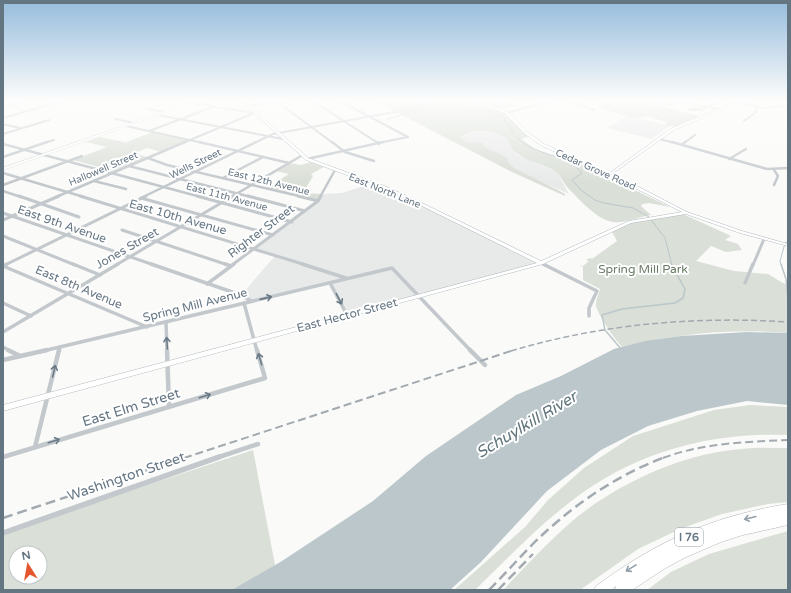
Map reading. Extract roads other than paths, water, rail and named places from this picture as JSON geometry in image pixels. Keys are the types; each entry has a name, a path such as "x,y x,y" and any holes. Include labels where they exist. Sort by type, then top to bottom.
{"highway":[{"name":"I 76","path":"600,590 643,560 685,538 722,525 788,510"},
{"name":"I 76","path":"621,590 646,571 687,549 730,532 788,519"}],"main road":[{"path":"3,169 121,128"},
{"name":"East North Lane","path":"270,128 307,160 386,188 424,205 541,263"},
{"name":"Cedar Grove Road","path":"521,128 543,145 607,176 634,186 686,213 764,239 788,245"},
{"path":"607,176 676,128"},
{"name":"East Hector Street","path":"3,408 541,263 615,228 644,219 686,213"}],"street":[{"path":"3,134 21,128"},
{"path":"133,128 239,150 289,163"},
{"path":"148,131 157,128"},
{"name":"Hallowell Street","path":"3,220 219,128"},
{"path":"224,128 283,139"},
{"name":"Wells Street","path":"3,266 267,137 276,133 308,128"},
{"path":"313,128 345,152 374,161"},
{"path":"354,128 379,144"},
{"path":"307,160 408,137 389,128"},
{"path":"682,145 695,135"},
{"path":"659,139 774,170 788,168"},
{"path":"3,157 54,140"},
{"name":"East 11th Avenue","path":"3,144 292,222"},
{"path":"729,159 746,149"},
{"path":"3,185 82,156"},
{"name":"Jones Street","path":"3,332 301,156"},
{"path":"223,178 263,157"},
{"name":"East 12th Avenue","path":"147,158 318,201"},
{"path":"129,166 305,211"},
{"name":"Righter Street","path":"207,284 292,222 318,201 335,170"},
{"path":"774,170 778,176 774,185"},
{"name":"East 10th Avenue","path":"3,173 255,249 347,279"},
{"path":"94,181 126,189"},
{"path":"3,191 79,216"},
{"path":"142,198 273,235"},
{"name":"East 9th Avenue","path":"3,213 240,295 251,301"},
{"path":"122,230 232,266"},
{"path":"3,236 100,275"},
{"path":"745,283 764,239"},
{"path":"541,263 598,291 589,308 589,316"},
{"name":"East 8th Avenue","path":"3,266 147,327"},
{"name":"Spring Mill Avenue","path":"3,360 392,268 419,296"},
{"path":"330,283 347,315"},
{"path":"419,296 485,365"},
{"path":"3,303 31,316"},
{"path":"244,303 254,340"},
{"path":"166,322 169,407"},
{"name":"East Elm Street","path":"3,457 266,378 254,340"},
{"path":"35,447 60,346"},
{"path":"3,347 20,356"},
{"name":"Washington Street","path":"3,533 171,473 241,452 258,444"}],"water":[{"name":"Schuylkill River","path":"747,332 788,333 788,405 747,401 697,411 648,426 601,450 547,491 481,562 450,590 232,590 282,561 373,501 426,456 516,395 561,376 614,349 645,341 681,336"}],"waterway":[{"path":"510,128 513,134"},
{"path":"517,137 532,148 567,161 575,166 582,173 572,180 582,191 595,200 633,208 649,217 665,238 672,265"},
{"path":"781,265 780,261 785,243 788,241"},
{"path":"621,349 605,330 602,315 622,309 675,303 683,298 685,289 671,264"},
{"path":"781,264 786,279 788,300"}],"railway":[{"path":"511,351 579,334 648,324 718,320 788,322"},
{"path":"184,458 514,350"},
{"path":"663,458 709,446 788,440"},
{"path":"3,518 187,457"},
{"path":"489,590 543,534 577,506 619,478 665,457"},
{"path":"498,590 533,554"}],"park label":[{"name":"Spring Mill Park","path":"643,269"}]}
